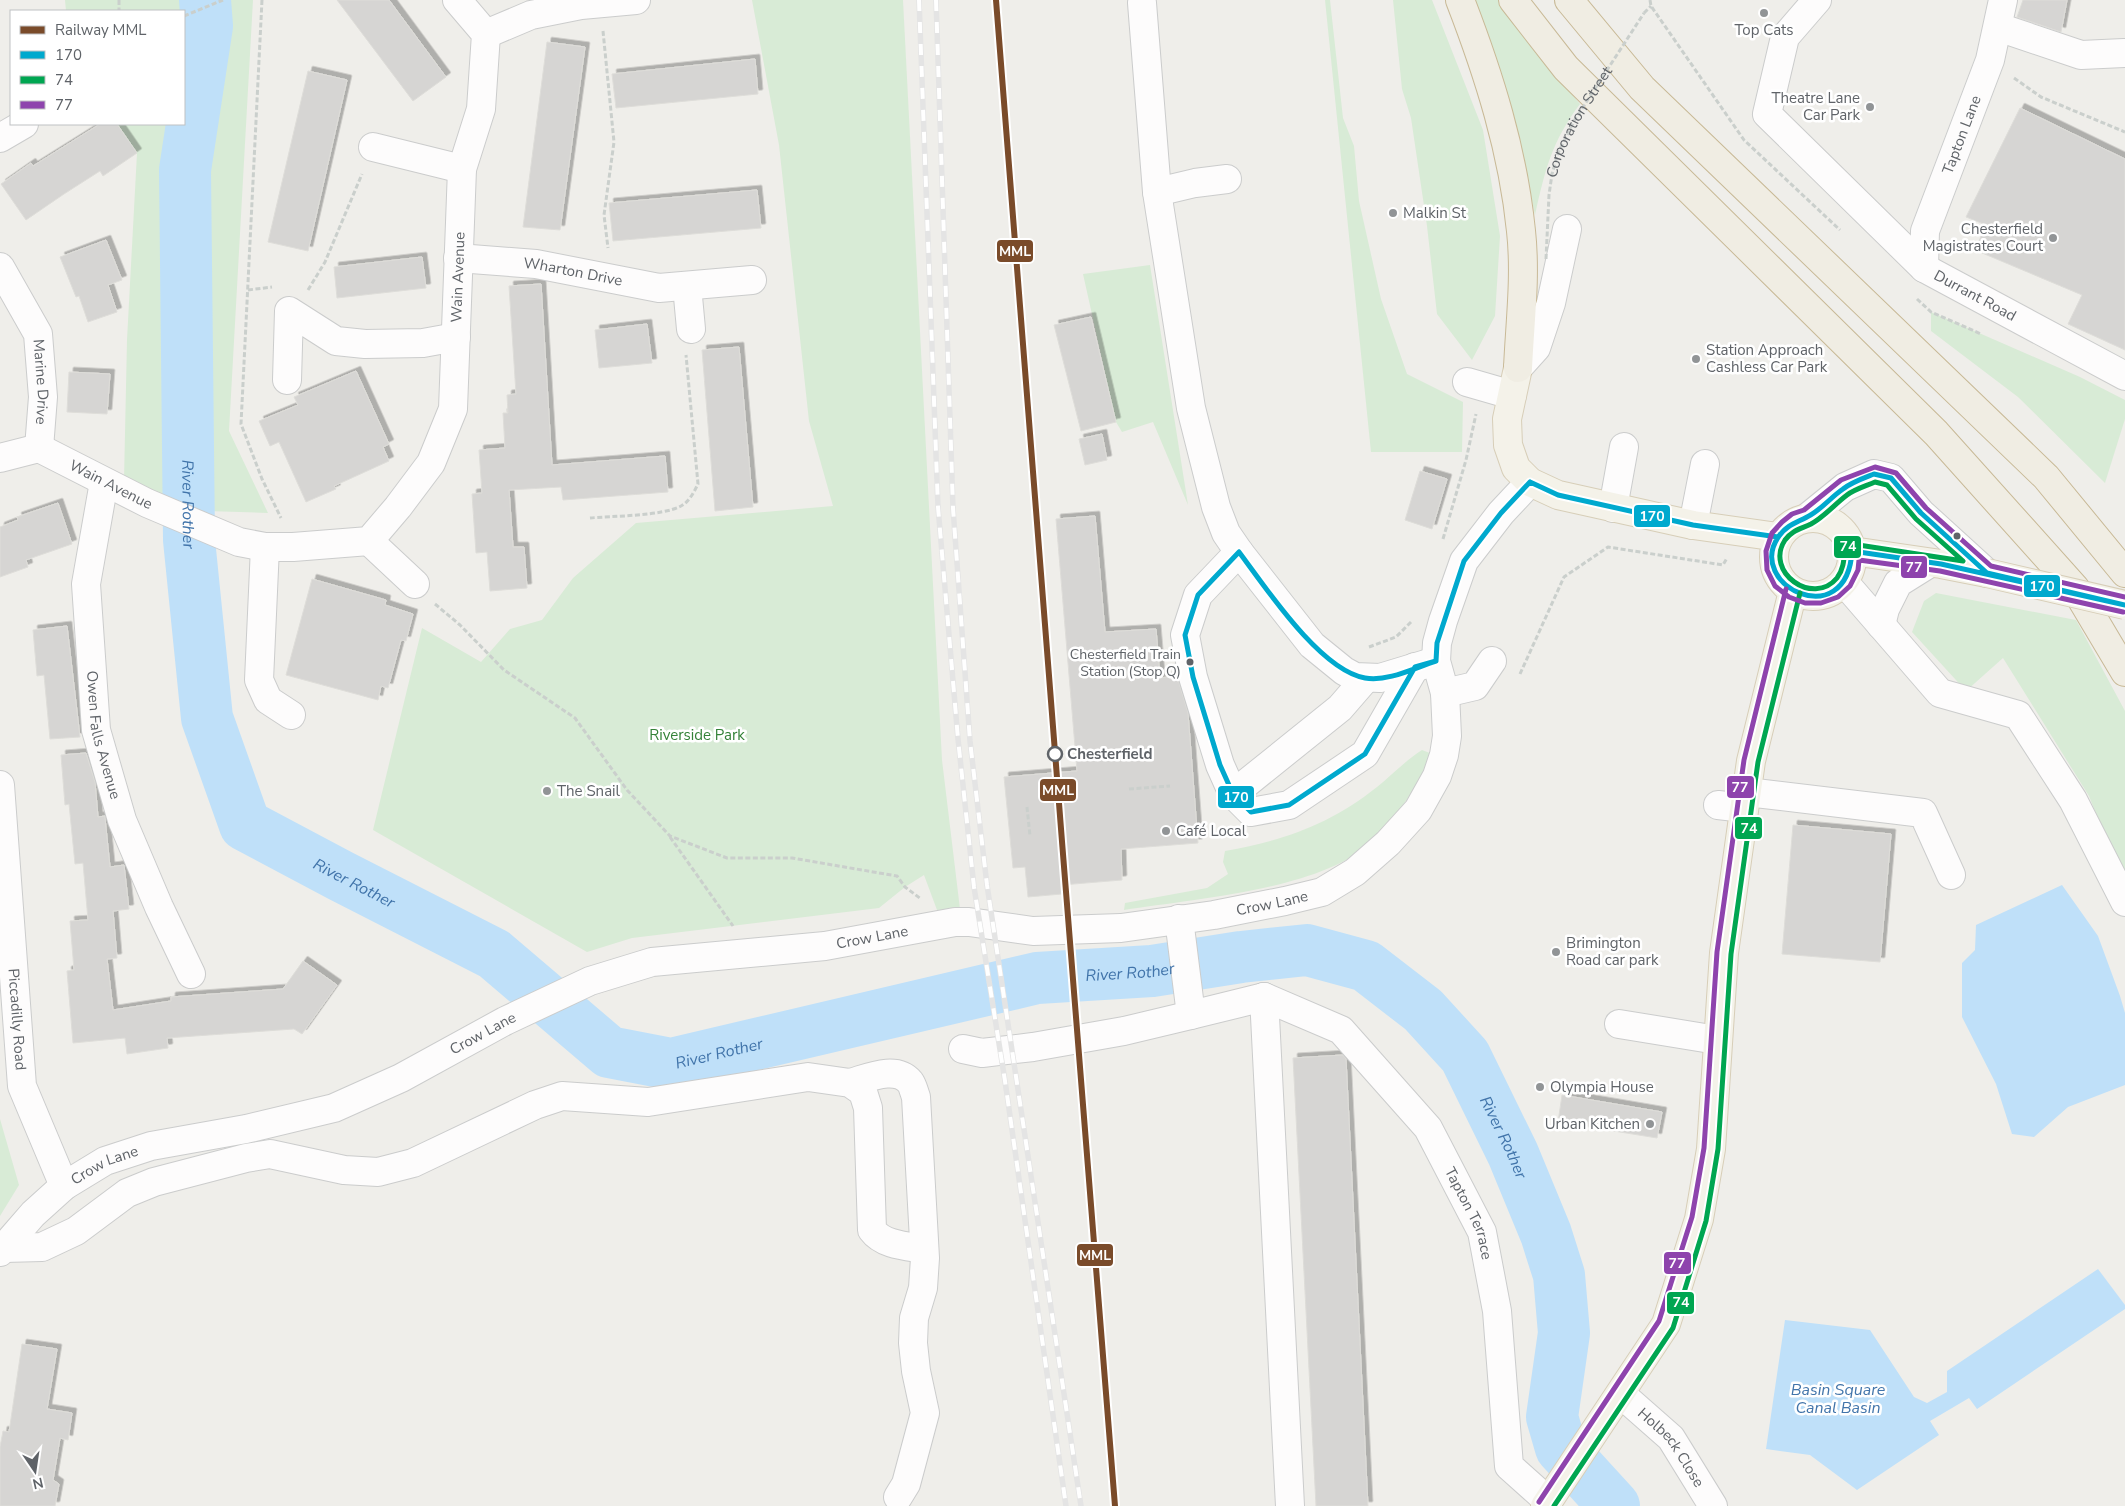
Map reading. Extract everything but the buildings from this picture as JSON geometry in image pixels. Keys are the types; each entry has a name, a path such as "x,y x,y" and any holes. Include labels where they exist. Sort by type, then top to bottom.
{"highway":[{"path":"1460,0 1481,55 1512,163 1522,233 1518,368"},
{"path":"1513,0 1566,68 1942,441 2075,588 2125,672"},
{"path":"1569,0 1642,88 2046,478 2125,573"}],"main road":[{"path":"1518,368 1507,419 1508,444 1516,468 1530,482 1558,496 1694,525 1778,537"},
{"path":"1808,517 1823,519 1837,525 1847,537 1852,551 1851,567 1844,582 1833,591 1820,596 1806,596 1793,592 1781,581 1774,568 1773,552 1778,537 1796,521 1808,517"},
{"path":"1852,551 1987,573 2125,605"},
{"path":"1547,1504 1666,1324 1699,1219 1711,1149 1717,1040 1736,802 1753,752 1793,592"}],"street":[{"path":"456,0 486,34 530,15 566,4 636,0"},
{"name":"Durrant Road","path":"1817,0 1785,37 1762,101 1767,114 1924,268 2125,376"},
{"path":"1142,3 1157,192 1193,416 1216,507 1226,533 1312,645 1355,675 1380,678 1426,664"},
{"path":"1996,8 2080,55 2124,53"},
{"name":"Tapton Lane","path":"1924,268 1925,231 1990,60 1996,8"},
{"name":"Wain Avenue","path":"39,448 147,503 238,542 265,547 293,548 369,541 398,507 431,463 453,409 462,169 481,109 486,34"},
{"path":"0,138 22,125"},
{"path":"373,147 462,169"},
{"path":"1157,192 1194,183 1227,179"},
{"path":"1518,368 1536,348 1551,303 1568,229"},
{"name":"Wharton Drive","path":"458,258 536,264 659,288 752,280"},
{"name":"Marine Drive","path":"0,266 38,334 43,397 39,448"},
{"path":"687,286 688,338"},
{"path":"287,380 289,311 336,341 365,344 423,343 456,337"},
{"path":"1475,385 1512,395"},
{"path":"1613,508 1624,447"},
{"path":"0,458 39,448"},
{"path":"1694,525 1705,464"},
{"path":"1808,517 1844,487 1874,474 1891,478 1921,514 1987,573"},
{"name":"Owen Falls Avenue","path":"104,482 86,584 96,730 122,820 159,907 191,974"},
{"name":"Crow Lane","path":"2,1250 33,1214 64,1186 105,1161 151,1146 246,1129 334,1108 401,1078 505,1021 590,982 652,962 825,946 936,924 969,922 1033,931 1180,927 1322,892 1354,872 1388,843 1418,810 1437,776 1444,755 1447,736 1445,694 1426,664 1436,643 1464,560 1501,513 1530,482"},
{"path":"369,541 415,584"},
{"path":"265,547 259,680 268,700 291,715"},
{"path":"1239,552 1198,595 1185,635 1200,673 1220,766 1232,794 1251,812 1289,805 1365,754 1426,664"},
{"path":"1882,625 1886,609 1898,583 1930,563"},
{"path":"1844,582 1940,693 2018,715 2073,800 2125,902"},
{"path":"1445,694 1475,686 1492,661"},
{"path":"1232,794 1340,708 1355,675"},
{"name":"Piccadilly Road","path":"0,785 22,1086 64,1186"},
{"path":"1736,802 1924,813 1951,875"},
{"path":"1180,927 1191,1010"},
{"path":"963,1049 982,1053 1033,1047 1124,1031 1191,1010 1264,997 1290,1506"},
{"name":"Tapton Terrace","path":"1264,997 1341,1030 1428,1128 1482,1232 1497,1311 1509,1466 1547,1504"},
{"path":"1619,1024 1717,1040"},
{"path":"2,1250 42,1247 76,1231 127,1193 154,1182 246,1158 270,1154 344,1170 378,1172 413,1163 535,1105 562,1096 648,1102 808,1077 850,1083 889,1073 900,1075 910,1082 916,1097 924,1249 923,1288 914,1318 913,1343 916,1371 925,1413 906,1484 898,1497"},
{"path":"850,1083 863,1092 868,1108 872,1230 875,1235 886,1240 900,1245 924,1249"},
{"name":"Holbeck Close","path":"1621,1394 1671,1438 1714,1506"}],"path":[{"path":"185,16 223,0"},
{"path":"262,0 241,424 262,479 274,500 293,548"},
{"name":"Corporation Street","path":"1546,259 1549,195 1558,153 1574,121 1644,13 1651,6 1650,0"},
{"path":"601,3 614,142 604,214 611,280"},
{"path":"1990,60 2041,98 2125,132"},
{"path":"306,294 325,262 373,147"},
{"path":"248,290 265,286 279,287"},
{"path":"590,518 666,511 682,506 692,496 698,484 688,338"},
{"path":"1442,541 1466,460 1475,385"},
{"path":"1519,676 1564,577 1608,547 1723,565 1742,531"},
{"path":"415,584 504,670 575,718 627,790 670,836 751,952"},
{"path":"1355,675 1362,650 1396,637 1414,618"},
{"path":"1129,789 1170,786"},
{"path":"1027,807 1030,836"},
{"path":"670,836 727,858 792,858 897,876 905,887 933,909 936,924"}],"green space":[{"path":"65,0 253,0 229,431 268,513 206,511 124,480 127,340 137,153 115,125 185,125 185,10 66,10"},
{"name":"Riverside Park","path":"752,0 903,0 942,760 960,909 937,910 924,875 905,887 879,908 632,938 587,952 373,830 422,628 481,662 510,629 542,620 573,578 636,523 833,506 809,421 779,145"},
{"path":"1325,0 1330,0 1343,118 1354,146 1359,201 1381,299 1407,374 1463,402 1462,452 1371,452"},
{"path":"1393,0 1432,0 1483,130 1500,236 1495,316 1472,360 1437,314 1427,226 1411,118 1402,89"},
{"path":"1474,0 1501,0 1522,34 1580,104 1570,118 1551,156 1535,215 1514,116 1494,53"},
{"path":"1150,265 1188,505 1153,422 1122,432 1116,422 1083,274"},
{"path":"1931,312 2080,377 2125,400 2125,419 2105,483 2018,397 1931,331"},
{"path":"1936,593 2076,620 2125,711 2125,886 2089,796 2003,658 1966,691 1912,632 1924,601"},
{"path":"1422,750 1435,755 1407,800 1373,841 1350,858 1322,871 1255,890 1124,910 1125,903 1207,888 1228,874 1223,862 1225,851 1287,836 1324,821 1377,787"},
{"path":"0,1119 19,1185 0,1216"}],"water":[{"path":"2062,885 2098,936 2120,996 2125,1013 2125,1085 2068,1107 2034,1137 2012,1134 1996,1084 1962,1017 1962,963 1975,950 1976,925"},
{"name":"Basin Square Canal Basin","path":"2098,1269 2125,1305 2125,1309 1977,1409 1969,1398 1930,1421 1939,1435 1857,1490 1810,1455 1766,1449 1785,1320 1870,1330 1914,1397 1927,1403 1947,1392 1947,1371"}],"waterway":[{"name":"River Rother","path":"205,0 207,26 185,170 189,540 207,718 245,825 494,954 609,1052 671,1064 1037,978 1152,971 1241,957 1307,950 1366,966 1423,1010 1465,1056 1513,1154 1546,1234 1559,1275 1564,1333 1552,1417 1561,1448 1614,1506"}],"railway":[{"path":"919,0 938,507 958,739 974,887 1005,1081 1066,1506"},
{"path":"936,0 953,508 970,741 987,885 1081,1506"}],"rail line":[{"name":"MML","path":"996,0 1024,376 1115,1506"}],"transit line":[{"name":"77","path":"2123,612 1940,571 1859,560 1858,570 1850,586 1838,597 1821,603 1805,603 1789,597 1775,586 1767,570 1766,551 1772,533 1792,514 1804,510 1841,480 1875,467 1896,473 1926,508 1991,566 2125,597"},
{"name":"170","path":"1874,474 1891,478 1921,513 1987,573 2125,605 1941,564 1852,551 1846,576 1834,591 1817,596 1800,593 1785,584 1775,571 1772,554 1782,532 1812,514 1839,492 1858,480 1874,474"},
{"name":"170","path":"1530,482 1558,495 1693,525 1778,537"},
{"name":"170","path":"1436,661 1437,643 1464,561 1501,513 1530,482"},
{"name":"74","path":"1875,482 1887,485 1916,519 1963,561 1852,544 1845,548 1839,575 1827,586 1816,589 1804,587 1794,582 1786,574 1781,564 1780,552 1785,540 1794,532 1820,518 1850,493 1875,482"},
{"name":"170","path":"1239,552 1198,595 1185,635 1193,677 1220,765 1233,794 1251,812 1289,805 1365,754 1415,667 1436,661"},
{"name":"170","path":"1239,552 1295,626 1330,660 1348,672 1365,678 1383,678 1401,674 1436,661"},
{"name":"77","path":"1539,1502 1659,1321 1692,1217 1704,1148 1717,952 1744,760 1786,589"},
{"name":"74","path":"1554,1506 1673,1328 1706,1221 1718,1149 1731,954 1758,762 1800,593"}],"place":[{"name":"Top Cats","path":"1764,13"},
{"name":"Theatre Lane Car Park","path":"1870,107"},
{"name":"Malkin St","path":"1393,213"},
{"name":"Chesterfield Magistrates Court","path":"2053,238"},
{"name":"Station Approach Cashless Car Park","path":"1696,359"},
{"name":"Chesterfield Train Station (Stop Q)","path":"1190,662"},
{"name":"Chesterfield","path":"1055,754"},
{"name":"The Snail","path":"547,791"},
{"name":"Café Local","path":"1166,831"},
{"name":"Brimington Road car park","path":"1556,952"},
{"name":"Olympia House","path":"1540,1087"},
{"name":"Urban Kitchen","path":"1650,1124"}]}
